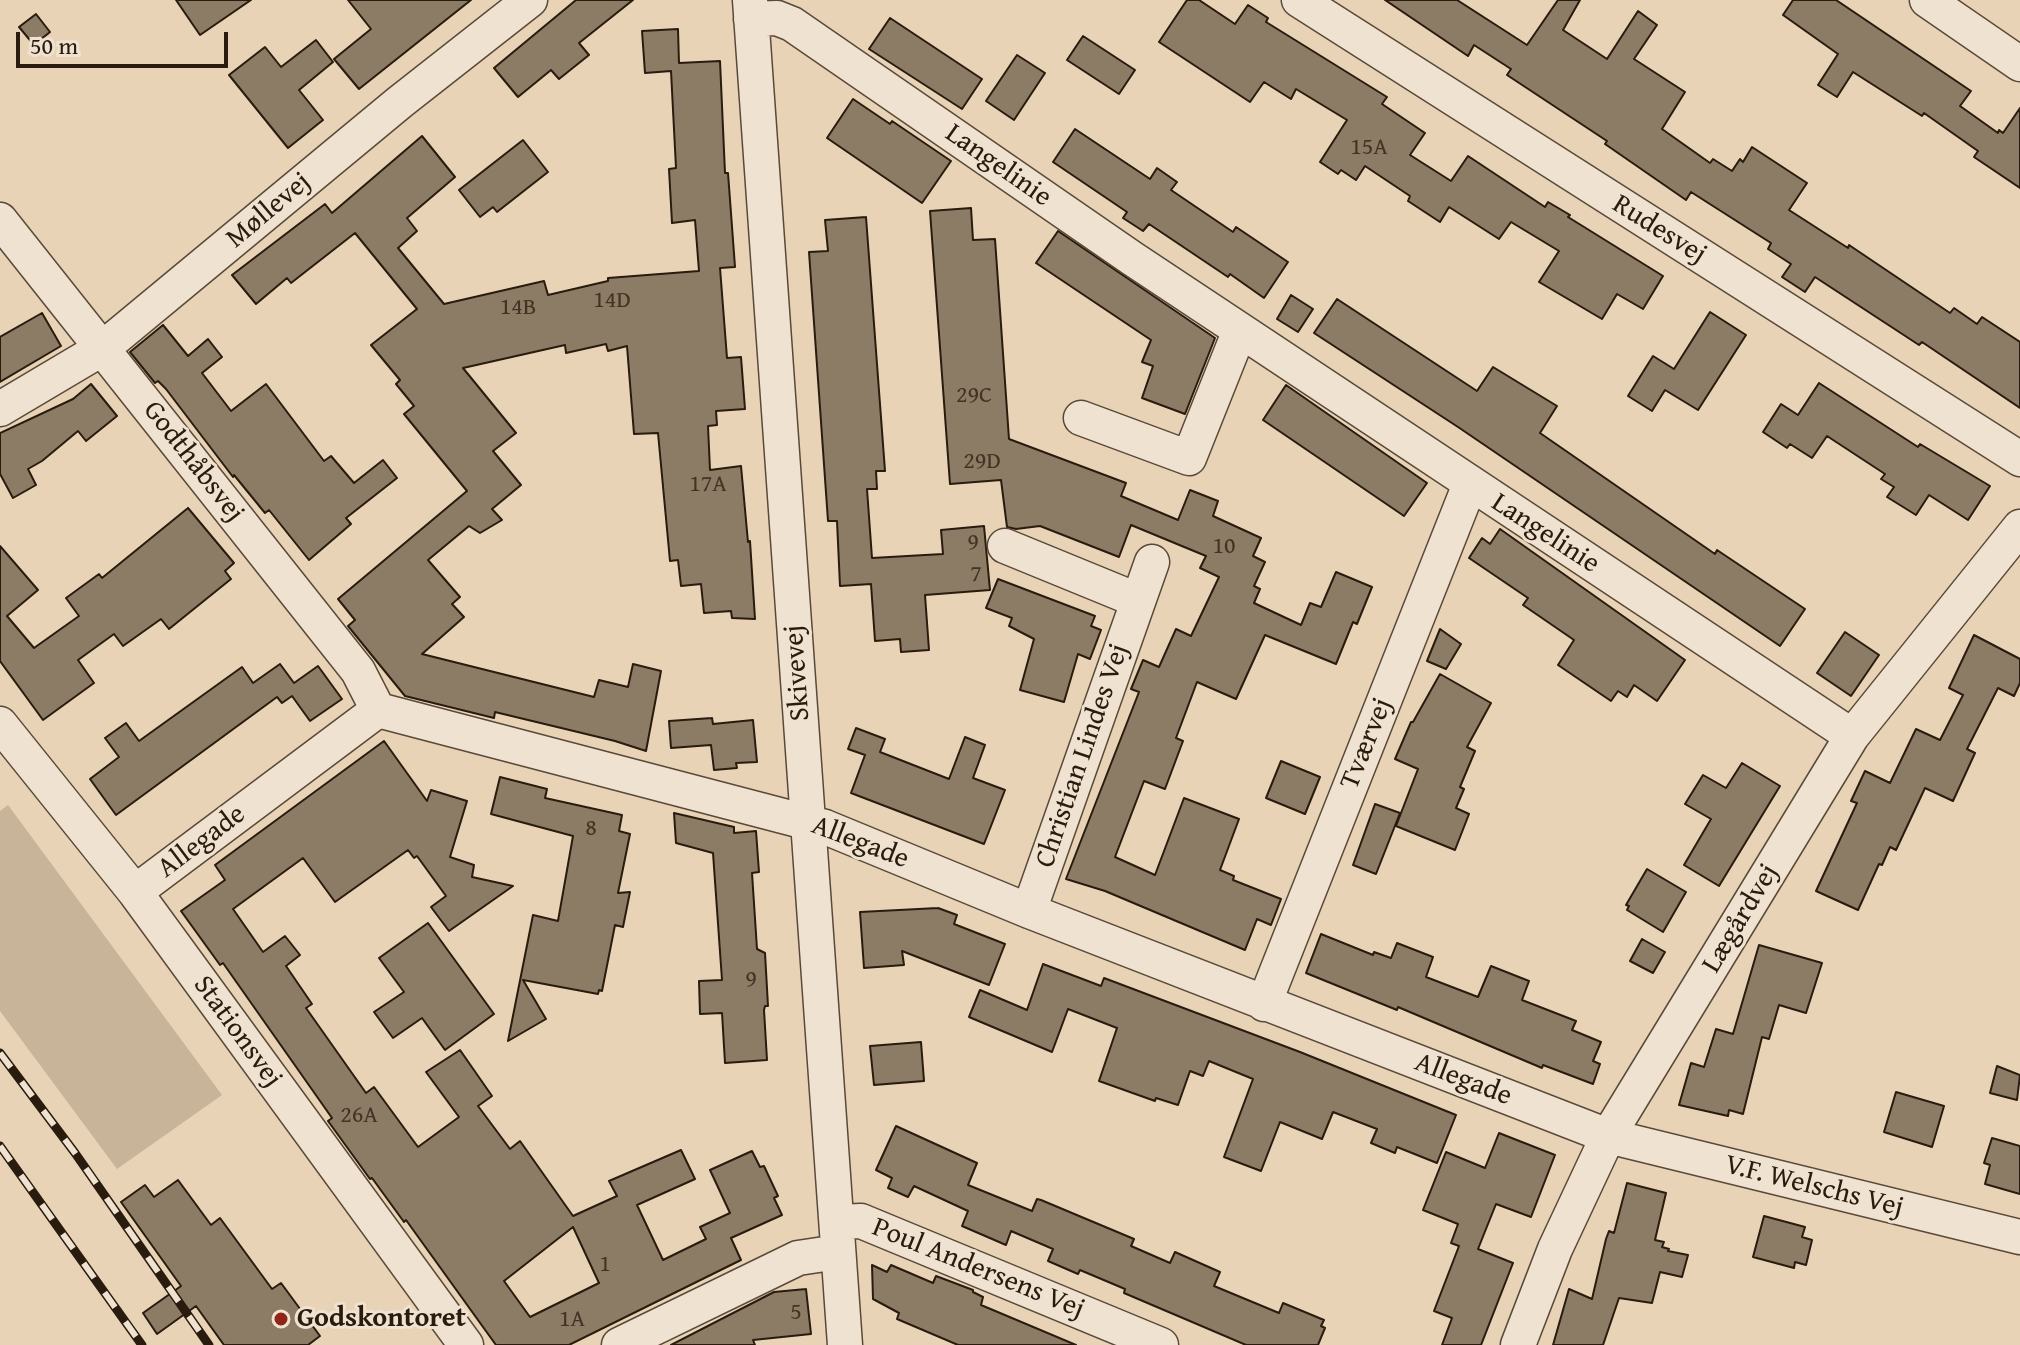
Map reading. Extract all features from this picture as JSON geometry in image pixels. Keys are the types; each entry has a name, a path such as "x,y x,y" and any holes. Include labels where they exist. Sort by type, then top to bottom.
{"street":[{"name":"Møllevej","path":"0,409 103,348 400,102 530,0"},
{"name":"Rudesvej","path":"1299,0 2020,459"},
{"path":"1927,0 2020,64"},
{"name":"Langelinie","path":"750,10 792,24 1240,330 1852,736"},
{"name":"Skivevej","path":"750,10 845,1345"},
{"name":"Godthåbsvej","path":"0,220 358,671 378,710"},
{"path":"1081,418 1189,458 1240,330"},
{"name":"Tværvej","path":"1264,1004 1470,484"},
{"name":"Lægårdvej","path":"1518,1345 1555,1249 1608,1136 1852,736 2020,527"},
{"path":"1005,546 1137,600"},
{"name":"Christian Lindes Vej","path":"1029,911 1152,562"},
{"name":"Allegade","path":"135,892 378,710 808,822 1264,1004 1608,1136"},
{"name":"Stationsvej","path":"0,724 135,892 466,1345"},
{"name":"V.F. Welschs Vej","path":"1608,1136 2020,1237"},
{"name":"Poul Andersens Vej","path":"619,1345 798,1258 861,1221 1161,1345"}],"shaded area":[{"path":"8,805 222,1095 117,1169 0,1011 0,811"}],"building":[{"path":"176,0 251,0 200,35"},
{"path":"348,0 471,0 359,89 334,59 371,29"},
{"path":"576,0 633,0 579,43 589,55 559,79 551,70 518,97 494,68"},
{"path":"1187,0 1199,0 1235,24 1248,5 1268,18 1266,22 1387,97 1382,104 1425,133 1410,155 1451,181 1468,156 1545,207 1548,202 1570,215 1568,217 1663,276 1643,309 1617,294 1602,319 1539,282 1559,251 1511,222 1499,239 1449,207 1440,222 1408,201 1410,196 1365,166 1356,180 1341,170 1338,174 1320,162 1347,120 1296,89 1291,99 1264,82 1250,102 1159,42"},
{"path":"1385,0 1457,0 1527,45 1558,0 1580,0 1563,30 1607,59 1638,11 1657,25 1634,59 1685,92 1662,129 1710,163 1713,159 1732,171 1740,159 1743,162 1752,147 1807,183 1789,210 1848,248 1849,245 1950,313 1954,308 1977,324 1982,317 2020,342 2020,408 1922,342 1919,345 1815,277 1805,292 1782,277 1791,264 1768,249 1771,243 1691,192 1686,200 1605,144 1607,141 1507,75 1511,69 1474,45 1468,56"},
{"path":"1793,0 1836,0 1971,91 1960,106 1998,133 1999,130 2003,133 2020,108 2020,188 1974,157 1978,151 1924,113 1922,116 1853,72 1837,97 1818,85 1838,54 1783,15"},
{"path":"36,14 50,32 34,45 19,27"},
{"path":"890,18 982,79 962,109 869,49"},
{"path":"678,29 679,63 720,61 725,173 728,173 735,267 720,268 727,358 741,357 745,409 716,411 717,425 708,426 710,470 741,466 755,619 732,618 731,611 704,613 701,584 681,586 678,560 670,561 658,433 634,434 627,346 608,351 606,344 566,353 565,345 463,368 516,433 493,451 521,485 492,509 502,520 480,533 469,526 428,560 460,597 452,604 464,617 422,654 594,697 599,680 628,687 633,664 661,671 646,751 495,712 494,718 405,696 348,626 355,620 338,599 467,491 404,414 414,406 396,384 400,380 371,345 417,309 355,233 291,283 287,278 256,304 232,275 325,204 332,213 422,136 455,177 407,218 417,231 398,248 444,304 544,281 548,295 608,281 608,278 699,271 695,220 672,223 669,169 676,168 671,71 645,73 642,31"},
{"path":"1083,36 1135,70 1119,94 1067,60"},
{"path":"316,40 333,62 299,90 323,120 288,148 229,75 265,47 281,67"},
{"path":"1017,55 1045,73 1014,120 986,101"},
{"path":"853,99 951,161 922,203 827,138"},
{"path":"1075,129 1150,179 1157,168 1177,182 1171,190 1233,232 1236,227 1288,262 1264,298 1149,224 1143,231 1123,218 1127,212 1053,162"},
{"path":"523,140 548,172 497,212 493,207 480,217 459,190"},
{"path":"971,208 973,240 995,239 1009,439 1126,483 1121,496 1178,520 1190,490 1218,501 1213,516 1261,538 1253,556 1265,562 1254,586 1260,589 1254,603 1301,625 1310,603 1321,607 1336,572 1372,587 1336,664 1265,635 1236,699 1197,682 1176,738 1183,741 1165,789 1144,781 1115,857 1155,875 1184,798 1239,819 1220,870 1234,876 1233,880 1281,899 1271,925 1257,919 1245,950 1105,891 1066,879 1139,692 1131,689 1143,660 1159,667 1176,629 1191,636 1219,577 1200,568 1206,556 1131,525 1119,557 1040,526 1007,527 1001,480 950,484 930,211"},
{"path":"866,217 885,471 876,471 877,489 867,489 872,558 943,554 941,530 984,526 990,590 925,595 929,650 901,652 900,639 875,641 871,584 840,586 837,521 828,521 809,252 828,251 825,220"},
{"path":"1058,231 1215,338 1185,414 1142,398 1153,366 1142,362 1151,340 1036,263"},
{"path":"1291,295 1313,309 1298,332 1277,319"},
{"path":"1337,299 1477,391 1493,367 1557,406 1540,433 1715,554 1717,550 1805,609 1780,646 1314,333"},
{"path":"1710,312 1746,335 1698,410 1665,390 1652,411 1628,396 1653,356 1674,369"},
{"path":"42,313 61,346 0,382 0,337"},
{"path":"163,325 188,356 208,339 222,357 202,373 231,411 266,384 324,461 331,456 354,483 383,460 397,478 346,518 351,524 309,560 269,510 265,513 233,477 166,389 158,381 155,383 130,352"},
{"path":"1819,383 1918,447 1920,444 1990,486 1968,520 1929,495 1916,515 1887,497 1894,487 1881,479 1885,474 1827,436 1812,458 1790,444 1787,448 1763,432 1781,404 1798,415"},
{"path":"91,384 117,416 86,441 78,431 28,469 36,485 13,498 0,474 0,433 73,399"},
{"path":"1286,385 1427,483 1404,516 1263,420"},
{"path":"188,508 234,563 225,571 231,579 169,629 161,619 123,646 114,634 78,660 94,683 43,720 0,661 0,546 38,590 7,616 34,648 79,616 66,598 99,574 102,578"},
{"path":"1500,529 1685,660 1657,701 1634,685 1627,697 1618,691 1611,701 1558,665 1574,640 1523,605 1528,598 1469,558 1482,538 1490,544"},
{"path":"998,579 1095,616 1091,626 1101,630 1090,659 1078,654 1064,702 1020,690 1034,639 1009,626 1012,618 986,608"},
{"path":"1440,629 1461,644 1446,669 1427,661"},
{"path":"1845,632 1879,655 1851,696 1817,673"},
{"path":"1974,635 2020,659 2020,683 2014,696 1998,688 1967,749 1975,753 1953,801 1925,788 1896,850 1890,847 1882,865 1879,864 1858,910 1816,891 1857,803 1851,801 1865,771 1890,783 1916,729 1940,740 1963,695 1949,688"},
{"path":"280,664 294,683 318,666 342,699 310,721 292,696 282,703 277,697 116,815 90,779 119,757 105,738 126,723 139,741 242,667 253,683"},
{"path":"1440,674 1491,703 1467,747 1475,751 1460,787 1464,789 1456,808 1469,814 1455,850 1396,826 1418,769 1395,759 1411,722"},
{"path":"712,718 713,724 753,720 757,762 736,763 737,768 714,770 711,745 671,748 669,721"},
{"path":"856,728 885,739 880,752 949,779 965,737 985,745 973,778 1005,790 984,844 851,793 865,755 848,749"},
{"path":"384,741 427,801 431,790 467,801 450,857 474,865 472,877 513,886 449,931 431,907 446,896 417,856 414,858 408,850 335,902 303,858 233,909 263,952 285,936 300,955 286,966 312,1004 306,1008 366,1093 374,1087 418,1147 459,1117 426,1072 460,1050 492,1096 478,1106 510,1149 520,1141 573,1216 617,1196 609,1181 681,1150 695,1179 637,1205 663,1260 706,1239 700,1227 730,1213 710,1170 752,1151 760,1167 764,1166 778,1196 774,1198 782,1215 731,1238 741,1260 569,1345 496,1345 406,1220 404,1222 370,1179 328,1121 332,1118 223,963 220,965 181,911 225,880 215,865","holes":["573,1227 599,1283 530,1317 504,1281"]},
{"path":"1281,761 1320,777 1305,814 1266,798"},
{"path":"1742,763 1780,786 1719,886 1684,865 1711,819 1685,804 1703,775 1726,788"},
{"path":"500,777 547,789 545,798 622,815 619,831 630,834 618,893 630,892 623,927 615,925 602,991 599,990 598,994 523,980 546,1019 508,1041 533,915 558,921 573,836 491,814"},
{"path":"1375,804 1400,813 1376,874 1353,865"},
{"path":"674,813 734,827 734,833 756,831 759,872 752,873 757,949 765,953 767,1060 725,1063 722,1013 700,1014 699,981 722,980 713,853 676,843"},
{"path":"1647,869 1686,892 1663,932 1627,910 1629,906 1626,905"},
{"path":"938,908 957,915 954,924 1005,944 989,985 902,951 904,965 864,968 860,912"},
{"path":"428,923 494,1014 445,1050 422,1018 393,1038 374,1012 404,992 379,958"},
{"path":"1321,934 1373,955 1374,952 1391,958 1397,943 1433,957 1426,977 1478,997 1491,966 1529,981 1522,1000 1576,1021 1572,1030 1601,1042 1593,1061 1600,1064 1593,1084 1543,1065 1542,1068 1398,1007 1397,1010 1306,973"},
{"path":"1642,939 1665,952 1653,973 1630,961"},
{"path":"1759,945 1822,963 1806,1013 1779,1005 1769,1039 1762,1037 1743,1114 1729,1110 1728,1116 1679,1105 1691,1063 1704,1067 1716,1029 1733,1034"},
{"path":"1043,964 1101,986 1104,978 1456,1115 1437,1163 1397,1147 1395,1153 1371,1143 1377,1129 1333,1112 1322,1139 1280,1122 1261,1171 1224,1157 1253,1079 1209,1061 1203,1076 1190,1071 1178,1105 1156,1098 1155,1101 1099,1081 1117,1028 1068,1009 1052,1052 969,1017 980,990 1027,1010"},
{"path":"921,1042 924,1081 874,1085 870,1046"},
{"path":"1997,1066 2020,1075 2017,1100 1990,1093"},
{"path":"1896,1092 1944,1106 1932,1147 1884,1132"},
{"path":"896,1126 977,1163 968,1185 1032,1211 1037,1199 1041,1200 1134,1239 1131,1246 1170,1263 1175,1252 1220,1272 1214,1286 1279,1313 1283,1303 1324,1320 1321,1326 1325,1328 1318,1345 1246,1345 1124,1293 1125,1289 1080,1270 1078,1274 1048,1261 1053,1249 1011,1231 1006,1245 962,1226 968,1211 914,1186 908,1197 888,1188 892,1178 876,1170"},
{"path":"1499,1133 1555,1155 1531,1217 1496,1204 1478,1249 1513,1263 1481,1345 1442,1345 1452,1318 1434,1311 1459,1246 1451,1243 1458,1224 1423,1210 1446,1152 1485,1168"},
{"path":"1992,1138 2020,1146 2020,1194 1985,1184 1990,1165 1984,1163"},
{"path":"178,1180 211,1225 220,1218 272,1289 281,1283 320,1336 308,1345 224,1345 196,1306 157,1334 143,1313 181,1286 121,1202 145,1185 154,1197"},
{"path":"1627,1183 1666,1193 1655,1240 1664,1242 1662,1247 1668,1251 1688,1255 1682,1277 1660,1272 1652,1303 1619,1298 1603,1345 1553,1345 1569,1289 1592,1299 1606,1239 1609,1231 1614,1233"},
{"path":"1764,1216 1805,1227 1802,1237 1812,1240 1806,1265 1795,1262 1794,1268 1753,1257"},
{"path":"872,1265 887,1272 891,1265 933,1283 936,1276 973,1290 983,1297 981,1305 1076,1345 958,1345 897,1319 899,1313 873,1299"},
{"path":"806,1289 811,1334 753,1340 755,1345 671,1345 774,1292"}],"railway":[{"path":"0,1053 75,1153 209,1345"},
{"path":"0,1146 142,1345"}],"place":[{"name":"Godskontoret","path":"281,1319"}]}
